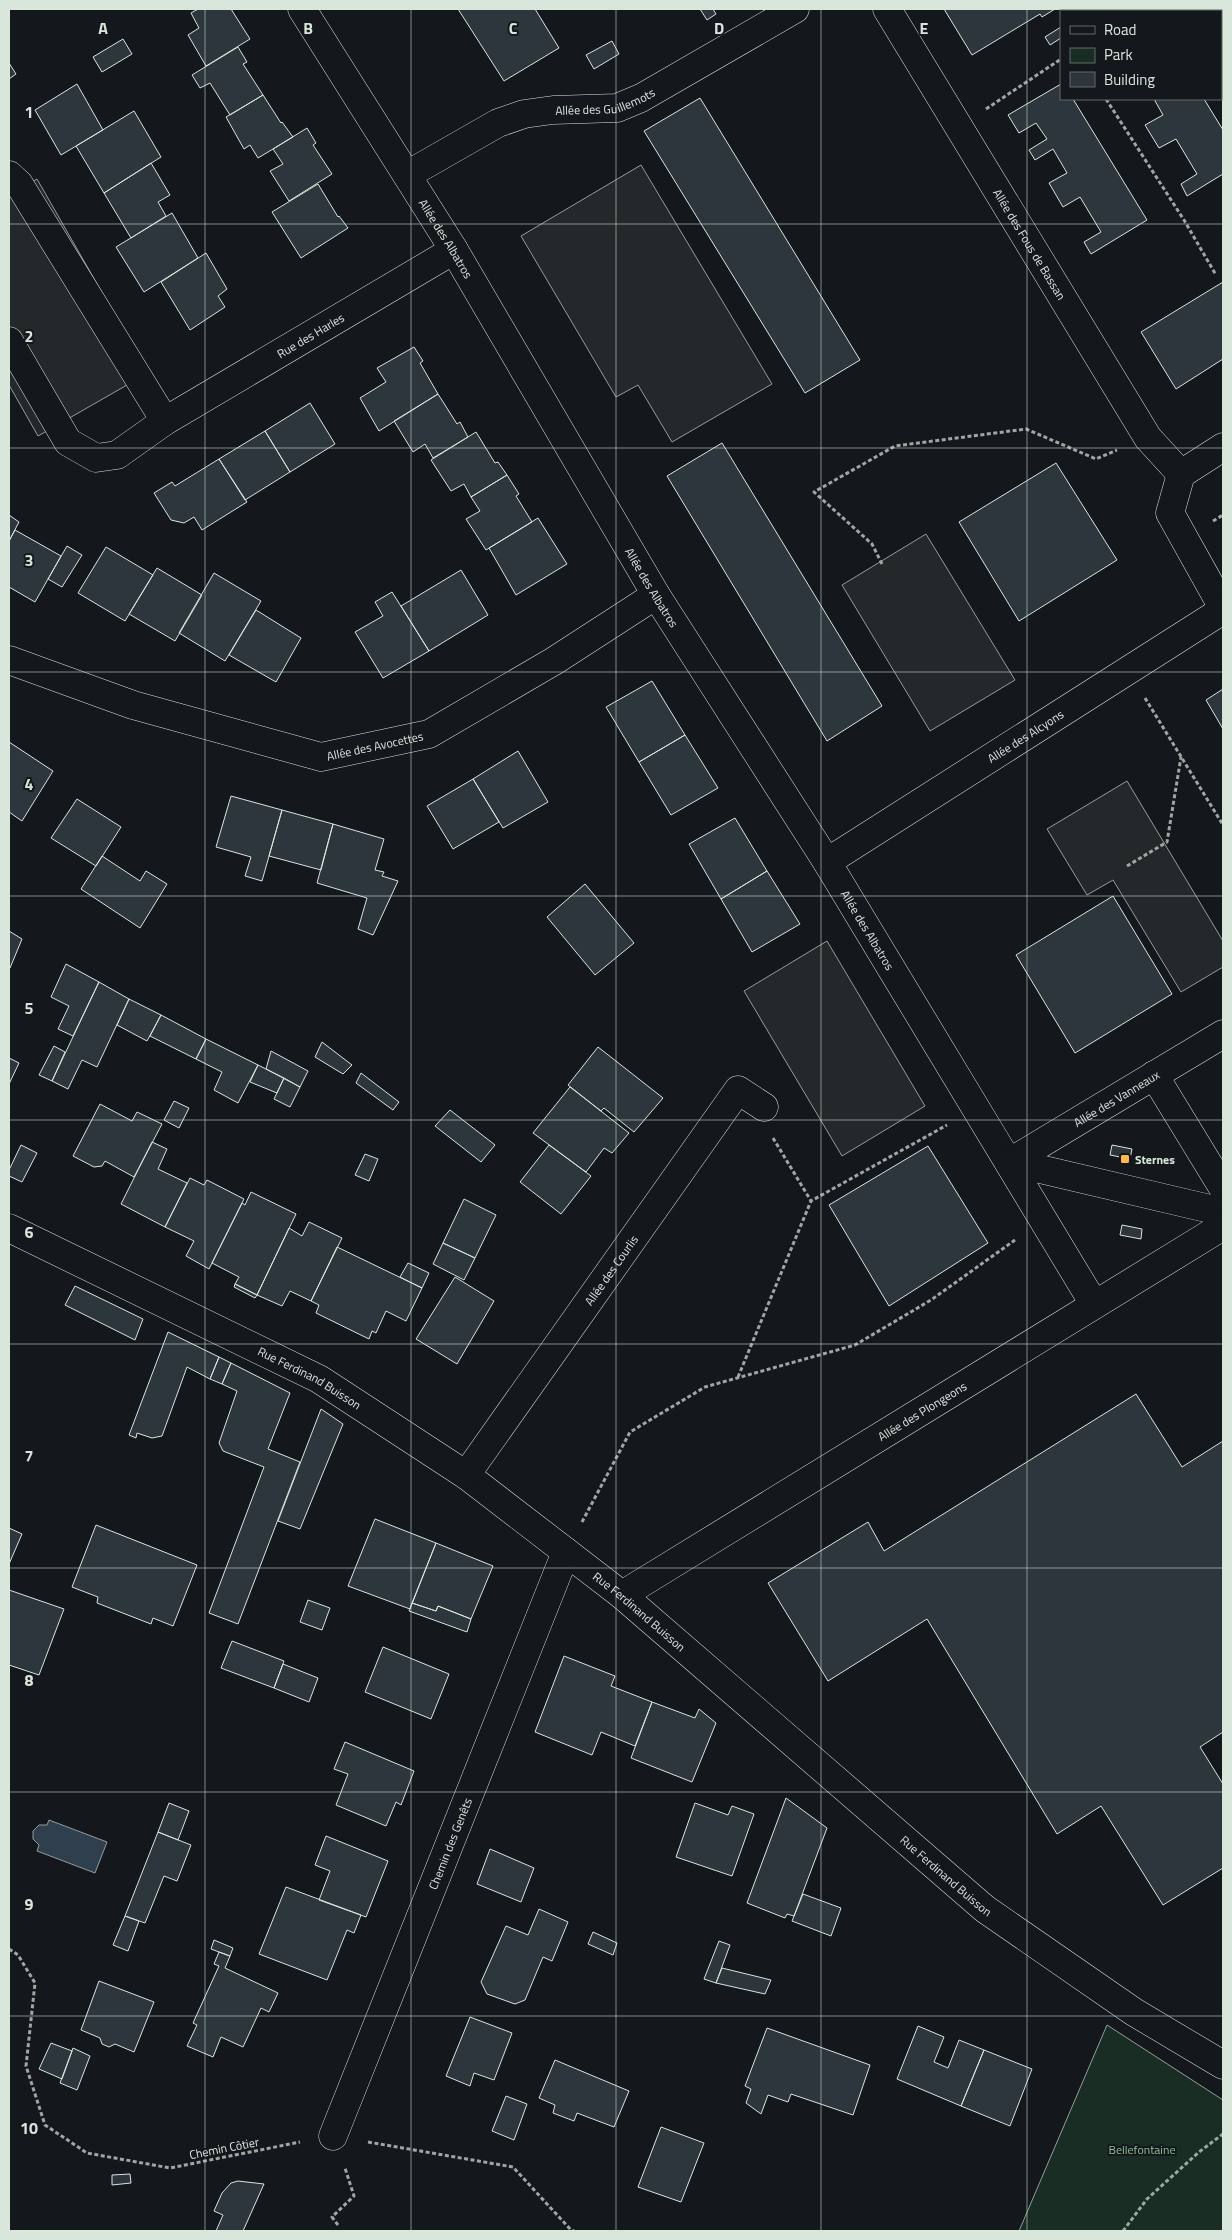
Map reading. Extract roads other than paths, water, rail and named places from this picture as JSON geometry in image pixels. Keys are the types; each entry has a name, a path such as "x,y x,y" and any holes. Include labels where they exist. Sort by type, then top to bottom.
{"street":[{"name":"Allée des Albatros","path":"302,9 454,250 656,595 827,862 1052,1230 1094,1304"},
{"name":"Allée des Guillemots","path":"407,175 498,122 524,114 553,110 617,108 641,98 795,9"},
{"name":"Allée des Fous de Bassan","path":"887,9 960,126 1148,438 1181,474"},
{"path":"9,175 19,184 165,421"},
{"name":"Rue des Harles","path":"9,341 68,442 96,458 117,455 165,421 454,250"},
{"path":"1223,447 1181,474 1170,513 1223,609"},
{"name":"Allée des Avocettes","path":"9,660 133,705 321,757 429,734 554,661 656,595"},
{"name":"Allée des Alcyons","path":"827,862 1223,609"},
{"name":"Allée des Vanneaux","path":"1010,1162 1223,1034"},
{"path":"1154,1076 1223,1188"},
{"name":"Allée des Courlis","path":"466,1475 738,1090 764,1107"},
{"path":"1010,1162 1223,1212"},
{"name":"Allée des Plongeons","path":"622,1595 1223,1226"},
{"name":"Rue Ferdinand Buisson","path":"9,1228 320,1379 466,1475 622,1595 985,1910 1134,2012 1223,2065"},
{"name":"Chemin des Genêts","path":"343,2138 566,1552"}],"water":[{"path":"49,1820 107,1842 95,1873 37,1851 39,1845 33,1839 33,1831 39,1825 47,1825"}],"place":[{"name":"Sternes","path":"1125,1159"}],"park label":[{"name":"Bellefontaine","path":"1142,2149"}]}
